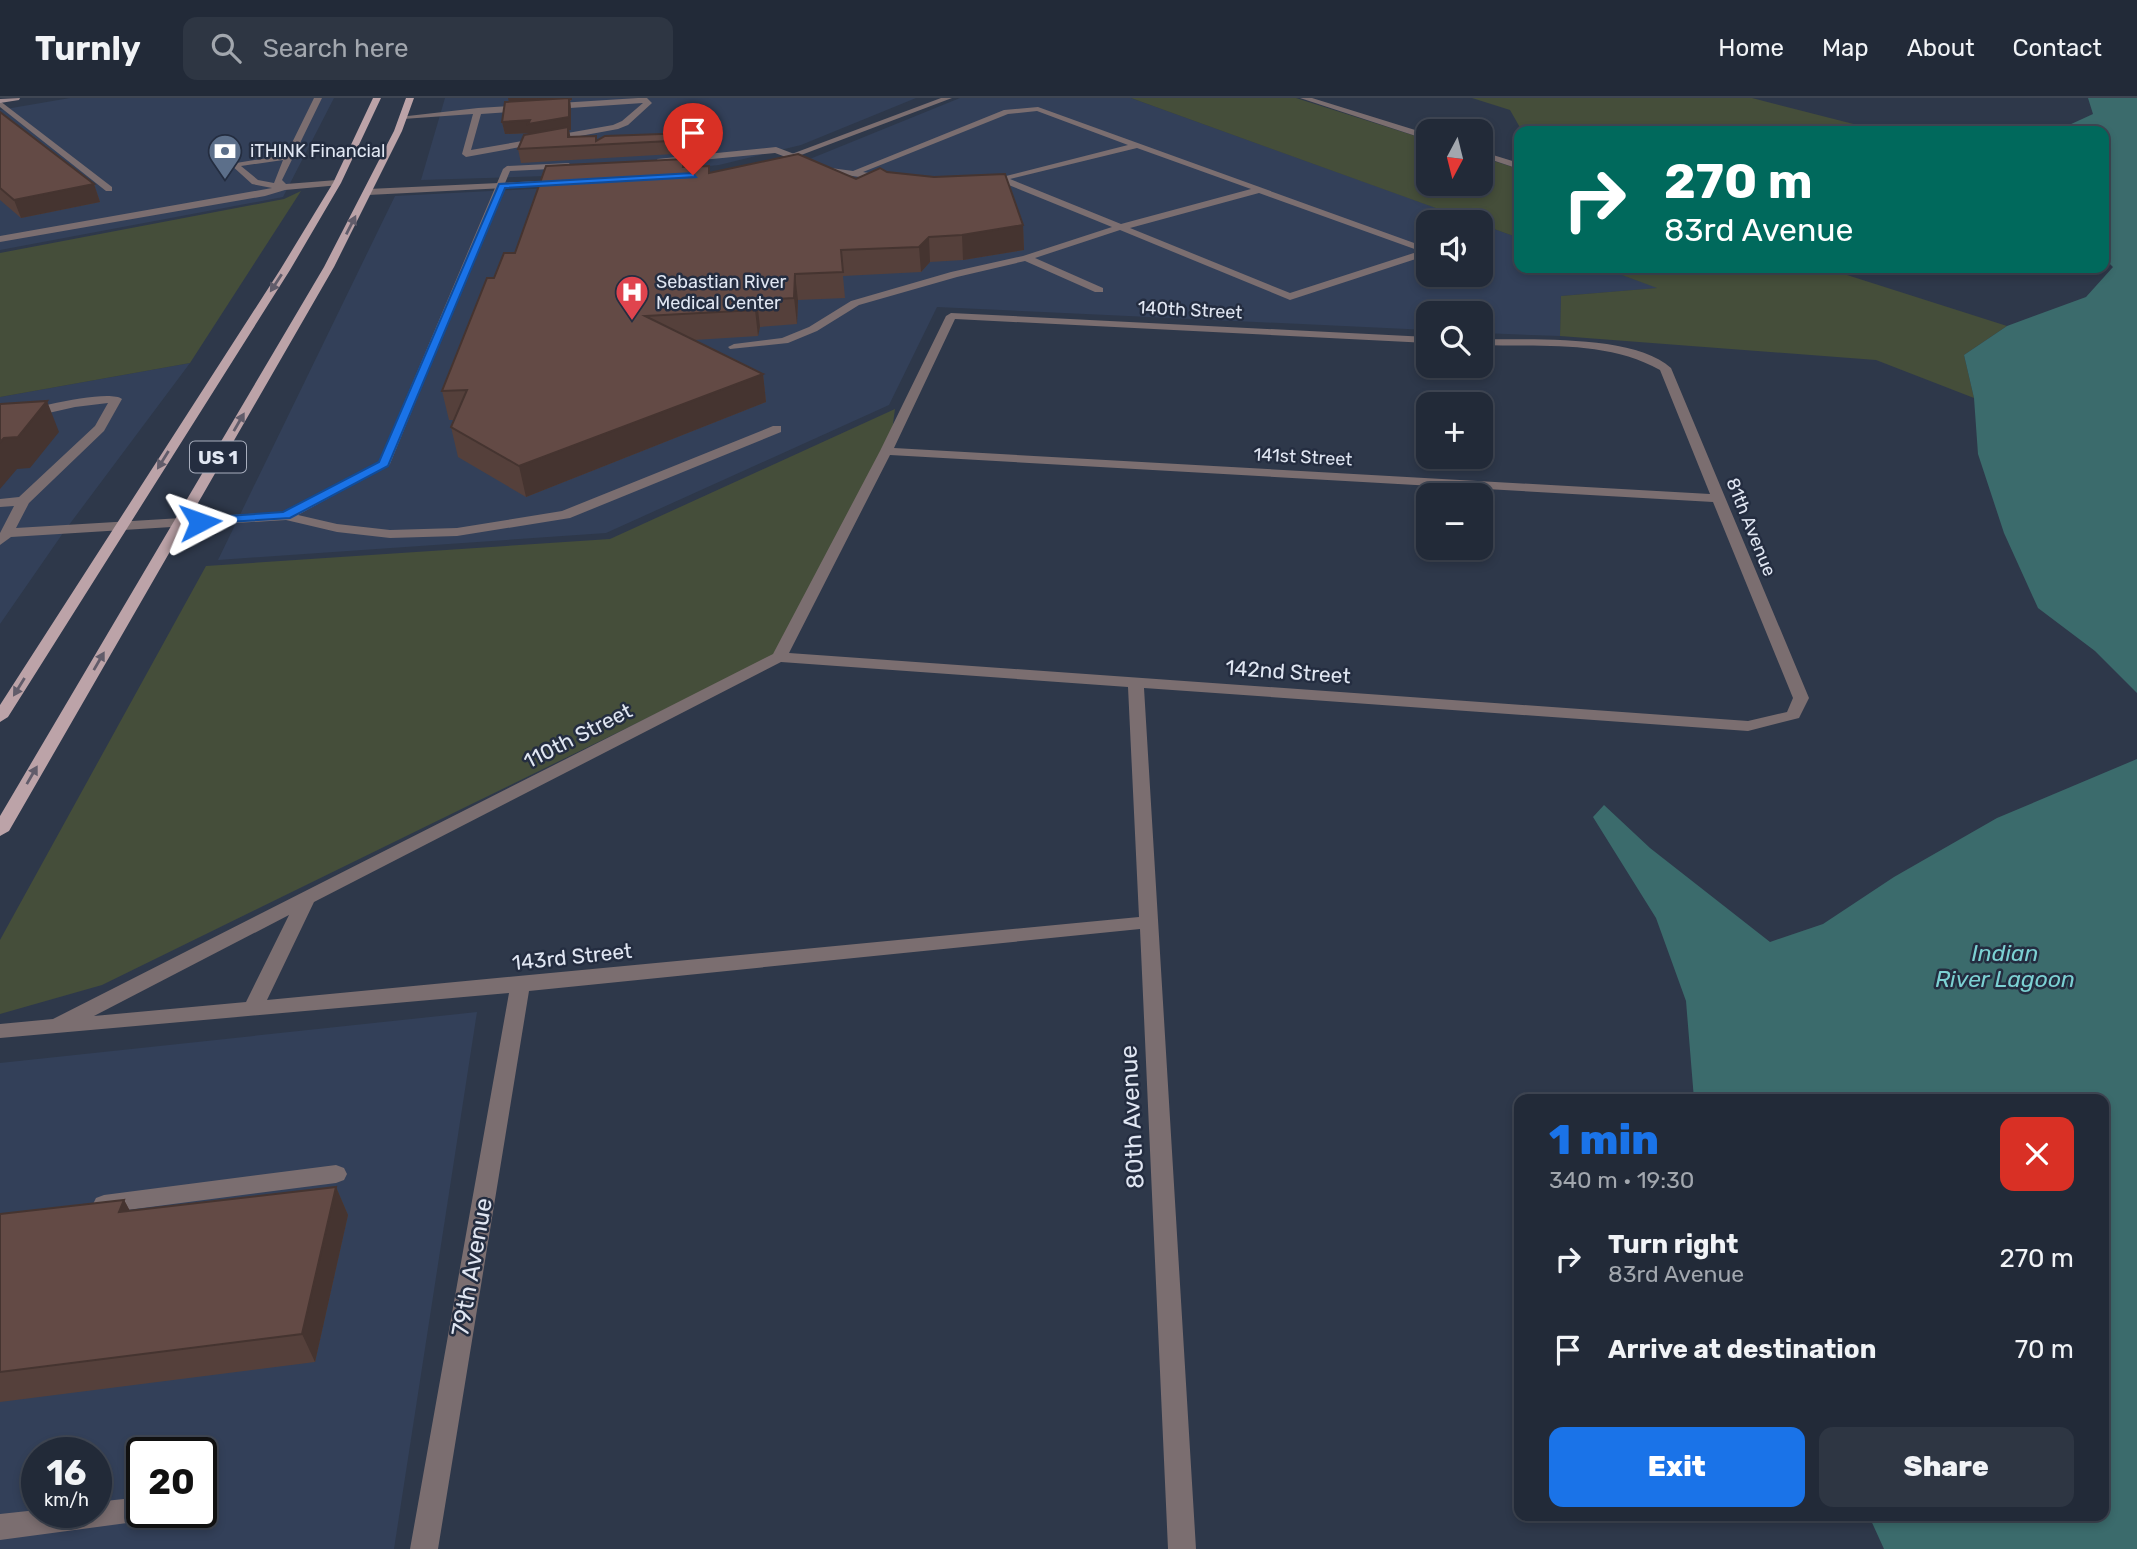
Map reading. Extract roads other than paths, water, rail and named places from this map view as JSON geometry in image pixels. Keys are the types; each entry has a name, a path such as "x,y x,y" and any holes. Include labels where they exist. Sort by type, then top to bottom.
{"main road":[{"name":"US 1","path":"0,717 338,180 377,98"},
{"name":"US 1","path":"0,831 329,267 359,190 403,117 410,98"},
{"path":"338,180 359,190"}],"street":[{"path":"0,102 16,98"},
{"path":"284,187 278,177 318,98"},
{"path":"767,165 948,98"},
{"path":"1304,98 1416,133"},
{"path":"403,117 478,110 643,99 648,103 625,123 615,127 466,154 478,110"},
{"path":"0,102 109,189"},
{"path":"853,173 970,126 1021,109 1038,108 1416,248"},
{"path":"989,181 1138,145"},
{"path":"650,161 759,149 793,155 829,170 898,179"},
{"path":"284,187 254,183 234,164 288,157"},
{"path":"1493,157 1514,164"},
{"path":"245,162 265,184"},
{"path":"286,516 384,464 507,169 584,165"},
{"path":"882,177 885,186 892,191"},
{"path":"1001,178 1290,297 1416,256"},
{"path":"0,239 264,193 284,187 338,180"},
{"path":"359,190 572,183"},
{"path":"734,347 784,341 813,329 855,303 955,274 1026,258 1118,228 1259,190"},
{"path":"1026,258 1099,290"},
{"name":"140th Street","path":"886,451 951,316 1416,339"},
{"name":"81th Avenue","path":"1493,343 1625,349 1651,358 1665,368 1801,698 1793,715"},
{"path":"0,420 75,402 117,399 100,428 23,501 3,537"},
{"path":"3,537 121,526 286,516 337,528 390,534 457,532 511,525 565,515 777,429"},
{"path":"779,657 886,451"},
{"name":"141st Street","path":"886,451 1719,498"},
{"path":"0,503 23,501"},
{"name":"142nd Street","path":"779,657 1748,726 1793,715"},
{"name":"110th Street","path":"57,1026 779,657"},
{"name":"80th Avenue","path":"1136,682 1182,1549"},
{"path":"253,1009 307,898"},
{"name":"143rd Street","path":"1,1034 57,1026 520,985 1147,922"},
{"name":"79th Avenue","path":"424,1549 520,985"},
{"path":"81,1207 336,1174"},
{"path":"0,1527 126,1511"}],"water":[{"path":"2088,98 2137,98 2137,693 2095,651 2038,608 2004,533 1978,454 1974,398 1964,355 2007,326 2086,297 2113,267 2109,263 2109,126 2067,126 2093,114"},
{"name":"Indian River Lagoon","path":"2137,759 2137,1549 1884,1549 1871,1521 2109,1521 2109,1094 1694,1094 1686,1001 1656,918 1593,817 1604,805 1650,848 1770,942 1823,924 1894,877 1997,818"}],"place":[{"name":"iTHINK Financial","path":"225,181"},
{"name":"Sebastian River Medical Center","path":"632,322"}]}
